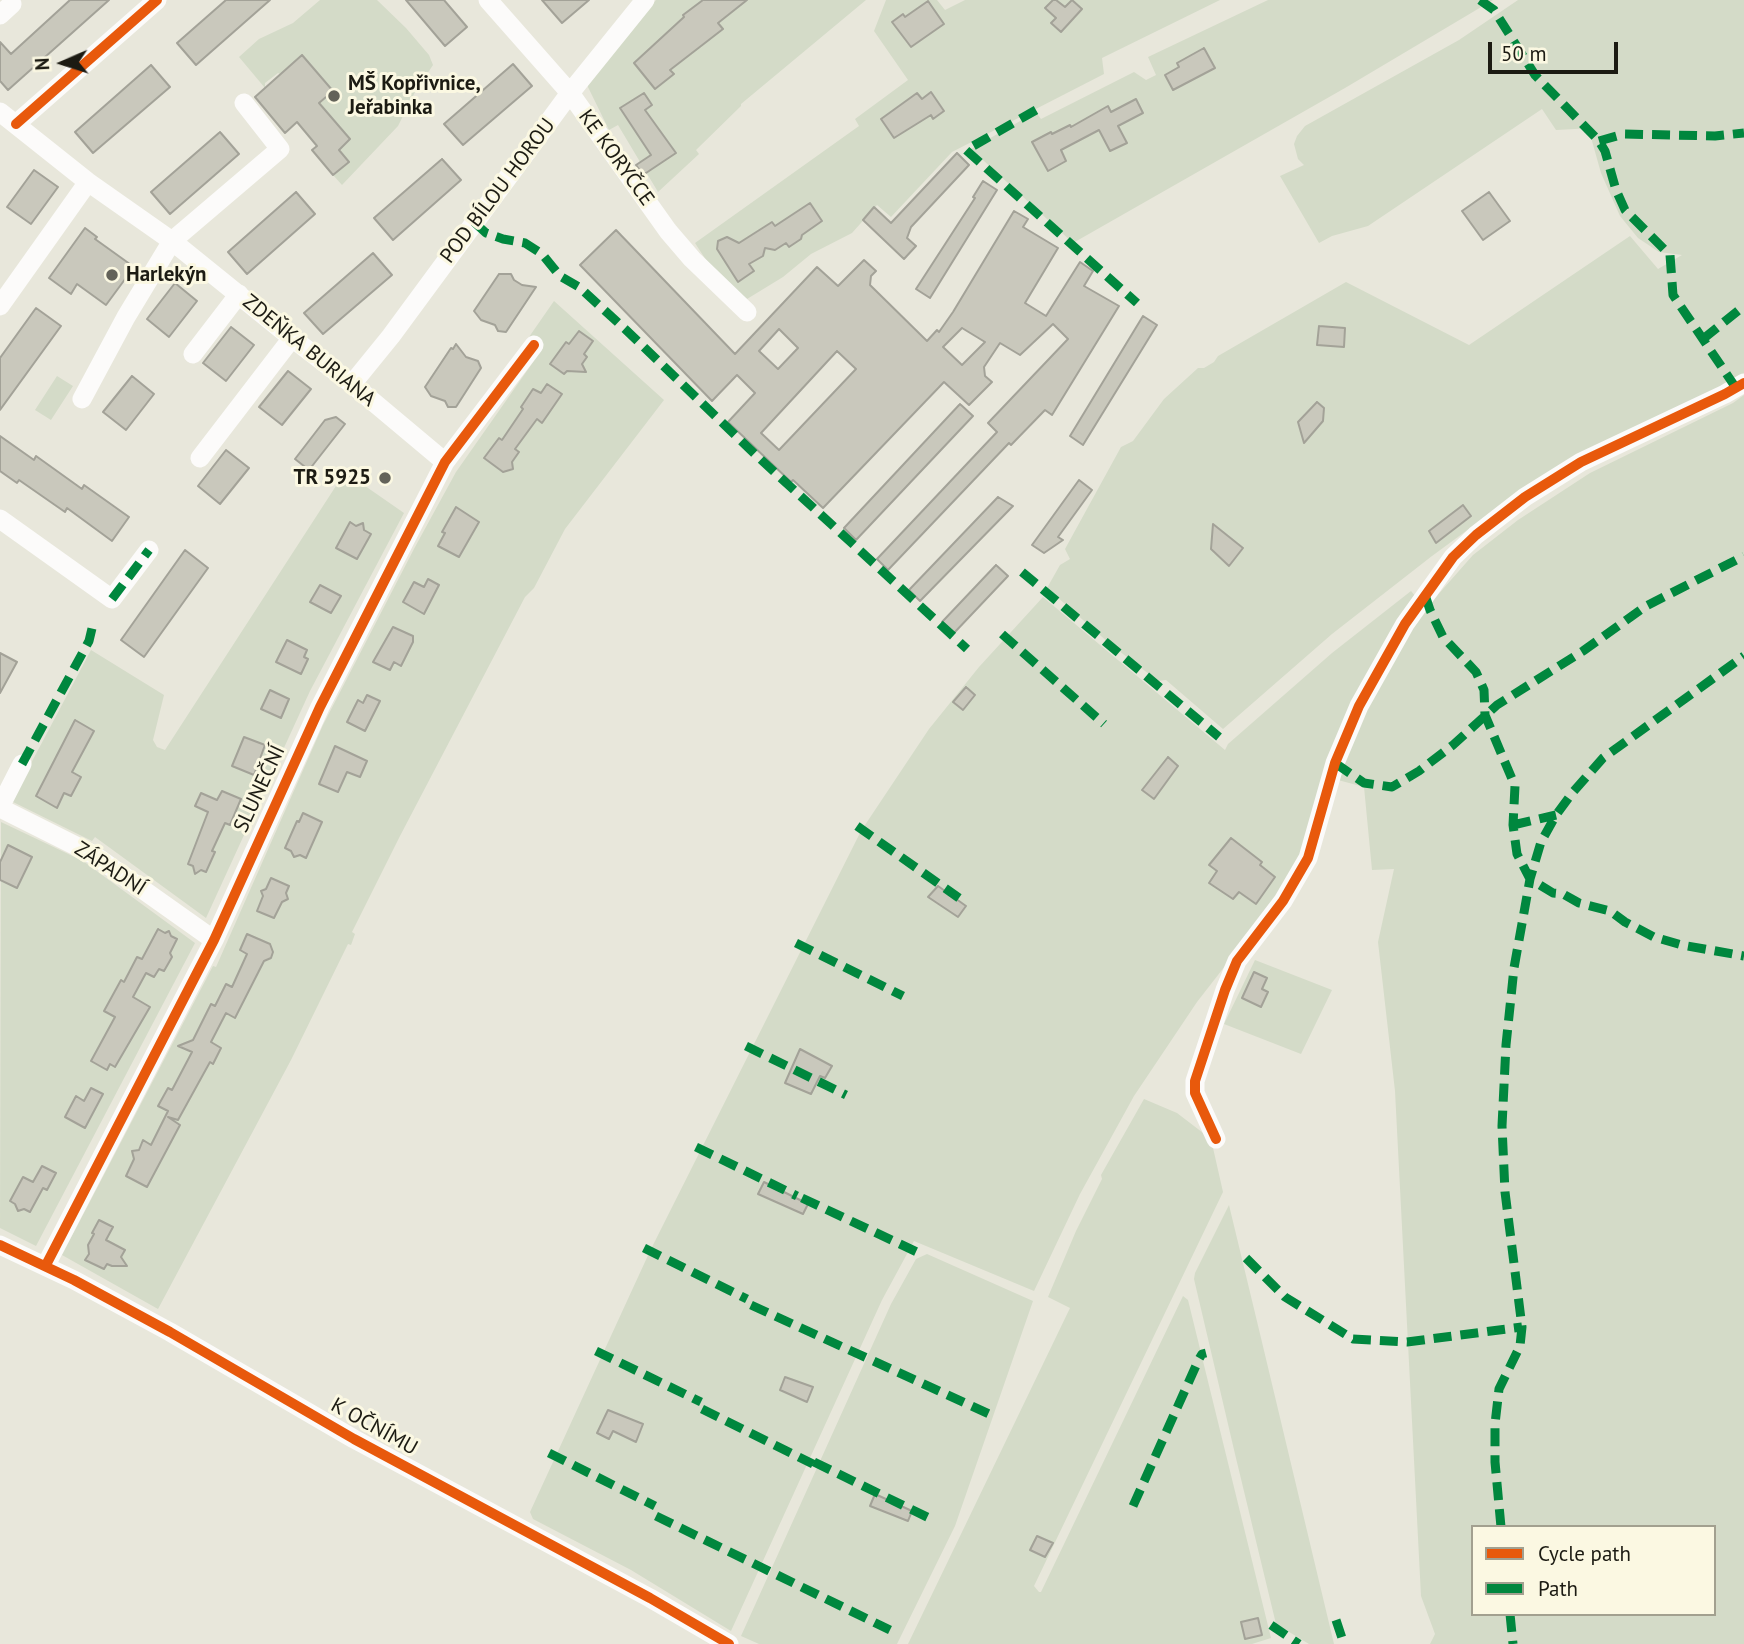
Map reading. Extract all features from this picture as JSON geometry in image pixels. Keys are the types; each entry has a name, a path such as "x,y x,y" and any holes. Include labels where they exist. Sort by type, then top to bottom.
{"street":[{"path":"8,118 157,0"},
{"name":"KE KORYČCE","path":"488,0 570,93 668,231 692,259 747,312"},
{"name":"POD BÍLOU HOROU","path":"352,384 391,336 570,93 645,0"},
{"path":"82,399 126,317 172,242 280,149 244,103"},
{"name":"ZDEŇKA BURIANA","path":"8,118 88,182 239,294 445,462"},
{"path":"0,306 88,182"},
{"path":"193,354 239,294"},
{"path":"200,458 292,338"},
{"name":"SLUNEČNÍ","path":"46,1265 214,940 320,707 445,462 534,345"},
{"path":"1216,1139 1195,1093 1195,1082 1225,990 1237,961 1283,901 1308,858 1335,763 1346,737 1376,675 1412,614 1453,557 1476,535 1525,497 1581,462 1744,383"},
{"path":"0,519 112,599 149,550"},
{"name":"ZÁPADNÍ","path":"22,764 0,808 94,855 214,940"},
{"name":"K OČNÍMU","path":"0,1245 46,1265 170,1332 354,1439 589,1565 729,1644"}],"green space":[{"name":"MŠ Kopřivnice, Jeřabinka","path":"320,0 377,0 406,28 429,55 433,65 415,92 398,126 342,185 333,175 349,162 339,150 350,139 319,103 333,91 302,56 265,83 265,88 239,57 259,39 293,23"},
{"path":"656,0 866,0 741,104 696,150 699,154 658,192 618,125 609,130 587,85"},
{"path":"886,0 937,0 945,10 965,0 1220,0 1102,58 1104,74 952,152 891,217 877,205 852,233 811,254 783,277 747,299 742,297 706,260 695,243 859,126 855,119 908,80 874,31"},
{"path":"1268,0 1493,0 1073,243 971,149 1036,112 1041,119 1134,72 1146,80 1156,75 1148,57"},
{"path":"1518,0 1744,0 1744,376 1526,487 1332,634 1223,729 1166,680 1158,681 1110,644 1047,588 1060,565 1070,559 1065,549 1121,447 1133,441 1164,399 1198,368 1204,368 1218,356 1346,282 1469,345 1630,236 1658,269 1682,255 1659,252 1638,238 1620,216 1601,173 1592,141 1593,128 1556,130 1542,109 1368,226 1332,236 1319,243 1280,176 1304,165 1298,159 1294,144 1305,126 1459,40"},
{"path":"554,301 664,400 565,529 534,588 525,597 352,932 355,934 351,945 348,944 291,1060 158,1309 62,1255 213,966 216,967 323,725 415,547 456,472 543,348 529,337"},
{"path":"57,376 73,386 51,420 35,410"},
{"path":"1744,395 1744,1644 1430,1644 1435,1634 1421,1596 1395,1091 1378,942 1394,869 1372,870 1364,787 1338,780 1363,716 1401,647 1428,606 1473,555 1518,520 1590,473 1733,403"},
{"path":"345,472 404,513 310,691 206,918 95,837 92,841 11,801 91,650 164,695 153,740 157,747 165,750"},
{"path":"1411,591 1416,597 1298,866 1267,912 1197,1002 1134,1096 1080,1194 1034,1291 914,1241 882,1300 731,1631 631,1570 533,1519 530,1512 650,1251 861,831 929,729 979,667 1043,597 1225,750 1228,744 1332,653"},
{"path":"1,822 83,861 195,943 36,1246 0,1228"},
{"path":"1255,960 1332,990 1301,1054 1224,1024"},
{"path":"1144,1099 1177,1113 1211,1139 1223,1192 1034,1586 1041,1592 1183,1296 1188,1300 1271,1638 1252,1644 908,1644 1070,1308 1048,1297 1102,1179 1101,1175"},
{"path":"1229,1205 1334,1644 1309,1644 1276,1624 1235,1454 1194,1279"},
{"path":"927,1254 1033,1301 955,1526 897,1644 759,1644 741,1636 891,1304 916,1259"}],"building":[{"path":"70,0 109,0 8,90 0,81 0,42 11,54"},
{"path":"226,0 270,0 196,65 177,43"},
{"path":"406,0 444,0 467,27 445,46"},
{"path":"542,0 589,0 562,23"},
{"path":"703,0 747,0 718,23 723,29 670,70 674,74 655,89 634,63 684,17 683,15"},
{"path":"1053,0 1065,7 1072,0 1082,9 1061,32 1051,23 1056,18 1045,8"},
{"path":"928,1 944,24 911,47 892,22 903,14 905,17"},
{"path":"1204,48 1215,68 1173,90 1165,75 1179,67 1177,63"},
{"path":"302,55 333,91 319,103 350,139 339,150 349,162 333,175 312,150 317,146 297,122 285,133 255,97"},
{"path":"513,64 532,86 463,145 444,124"},
{"path":"151,65 170,87 93,153 75,132"},
{"path":"931,92 944,111 933,119 931,115 894,138 881,119 917,93 922,99"},
{"path":"644,93 652,105 645,110 676,153 643,175 636,165 651,155 620,108"},
{"path":"1136,99 1143,113 1118,126 1127,143 1110,151 1099,130 1061,150 1066,161 1048,171 1032,142 1051,132 1052,134 1070,125 1071,127 1108,106 1111,112"},
{"path":"220,132 239,154 170,214 151,192"},
{"path":"957,153 969,165 911,227 907,238 916,246 904,259 863,220 874,207 891,223"},
{"path":"442,159 461,180 393,240 374,218"},
{"path":"34,170 58,187 31,224 7,207"},
{"path":"983,181 997,190 930,298 916,289 975,198 973,197"},
{"path":"296,192 315,214 247,274 228,252"},
{"path":"1489,192 1510,221 1483,240 1462,211"},
{"path":"810,203 822,221 789,247 786,243 775,250 765,248 763,256 749,264 754,271 738,282 717,249 718,241 727,237 739,243 772,222 775,226"},
{"path":"1014,211 1028,219 1023,227 1058,248 1025,303 1046,316 1080,262 1093,271 1084,286 1119,306 1052,415 1045,410 1011,445 1009,443 888,570 877,559 997,432 988,423 1068,339 1053,324 1020,355 1000,343 984,367 985,376 992,382 969,405 944,382 823,508 793,480 791,482 728,422 755,393 737,375 712,401 580,265 616,230 735,354 817,267 838,286 864,260 876,271 871,276 870,285 927,341 937,330 939,332","holes":["962,328 985,342 962,365 943,347","779,329 798,348 778,369 759,351","837,351 856,369 779,450 761,433"]},
{"path":"85,228 97,237 95,239 134,267 106,305 77,284 71,294 49,278"},
{"path":"373,253 392,275 323,334 304,313"},
{"path":"499,274 511,274 514,280 522,285 536,287 506,332 498,331 495,325 481,320 474,311"},
{"path":"175,283 197,301 169,337 147,319"},
{"path":"36,308 61,326 0,410 0,358"},
{"path":"1143,316 1157,325 1083,445 1070,436"},
{"path":"1319,326 1345,328 1344,347 1317,345"},
{"path":"231,327 254,345 226,381 203,363"},
{"path":"579,331 593,341 584,354 587,357 582,364 586,372 567,371 564,374 550,364 566,342 569,344"},
{"path":"456,344 466,357 478,361 481,368 456,407 448,407 445,401 431,396 425,387"},
{"path":"288,371 311,389 282,425 259,407"},
{"path":"132,376 154,394 126,430 103,412"},
{"path":"547,384 562,394 542,423 537,419 515,449 519,452 512,462 513,469 503,472 484,458 499,438 502,440 533,389 541,393"},
{"path":"1317,402 1324,408 1323,421 1304,443 1298,422"},
{"path":"960,404 973,416 856,540 844,528"},
{"path":"336,417 345,424 309,470 295,459 325,420"},
{"path":"0,436 34,460 36,456 82,489 84,485 129,517 112,541 67,508 65,512 19,480 17,483 0,471"},
{"path":"226,450 249,468 220,504 198,486"},
{"path":"1079,480 1092,490 1058,537 1063,540 1044,553 1032,545"},
{"path":"998,497 1013,506 920,601 909,590"},
{"path":"1463,505 1471,516 1436,543 1429,531"},
{"path":"456,507 479,522 459,557 438,546 445,533 442,532"},
{"path":"350,522 356,526 363,523 364,530 371,534 357,559 336,548"},
{"path":"1213,524 1243,548 1229,566 1211,549"},
{"path":"185,550 208,568 144,657 121,640"},
{"path":"996,565 1008,576 954,633 942,622"},
{"path":"428,579 439,585 424,614 403,602 414,582 424,587"},
{"path":"320,585 341,596 331,613 310,602"},
{"path":"393,627 413,636 413,642 401,666 394,662 390,670 373,662"},
{"path":"287,640 307,650 304,657 308,659 301,674 276,662"},
{"path":"0,653 17,662 0,693"},
{"path":"966,687 975,695 963,710 953,702"},
{"path":"270,690 289,699 281,718 261,709"},
{"path":"367,695 380,701 365,731 347,722 358,700 363,703"},
{"path":"75,720 94,731 72,772 81,777 71,796 64,793 57,808 36,796"},
{"path":"244,737 265,745 254,775 232,766"},
{"path":"335,746 367,761 360,777 347,772 338,792 319,784"},
{"path":"1168,757 1178,766 1154,799 1142,790"},
{"path":"222,791 241,799 230,825 225,823 206,872 201,870 195,874 193,866 188,864 208,812 195,806 201,793 217,800"},
{"path":"303,813 322,822 306,858 300,855 294,857 291,851 285,848"},
{"path":"1231,838 1262,862 1260,865 1275,877 1256,904 1239,892 1233,899 1209,883 1217,871 1209,865"},
{"path":"8,845 32,857 17,888 0,880 0,862"},
{"path":"271,878 289,886 286,893 288,899 282,902 274,918 257,911 263,896 261,891 266,889"},
{"path":"938,886 966,906 958,917 928,897"},
{"path":"158,929 165,933 169,931 171,936 177,939 170,953 172,957 164,971 159,969 154,977 146,973 133,997 150,1007 115,1067 110,1064 107,1070 91,1061 115,1017 104,1011 137,957 142,959"},
{"path":"247,934 270,944 273,952 271,958 264,961 235,1018 226,1013 211,1042 221,1048 213,1064 210,1062 178,1120 168,1117 180,1125 147,1187 126,1176 134,1159 132,1151 139,1150 143,1140 151,1145 168,1111 158,1106 168,1088 172,1090 192,1052 178,1046 193,1040 211,1004 215,1006 226,984 232,987 247,954 240,950"},
{"path":"1254,972 1267,978 1262,989 1268,992 1261,1007 1242,998"},
{"path":"800,1049 832,1066 825,1078 820,1076 811,1094 785,1083"},
{"path":"91,1088 103,1094 85,1128 65,1117 76,1096 84,1101"},
{"path":"42,1166 56,1173 47,1190 43,1188 30,1212 24,1209 18,1211 10,1201 23,1177 33,1182"},
{"path":"764,1182 808,1204 803,1214 758,1194"},
{"path":"99,1220 113,1227 106,1240 125,1250 121,1257 127,1266 107,1264 104,1269 85,1260 89,1254 88,1245 94,1234 92,1233"},
{"path":"785,1377 813,1387 807,1402 780,1390"},
{"path":"608,1410 643,1424 636,1442 613,1431 609,1439 597,1433"},
{"path":"875,1494 912,1511 908,1521 870,1506"},
{"path":"1037,1536 1053,1543 1045,1557 1030,1550"},
{"path":"1258,1618 1262,1635 1245,1639 1241,1622"}],"marked path":[{"path":"1480,0 1494,10 1535,75 1599,141 1625,210 1670,255 1673,295 1736,388"},
{"path":"1036,110 966,150 1137,303"},
{"path":"1599,141 1624,134 1715,136 1744,133"},
{"path":"474,222 486,233 525,243 542,254 560,276 579,287 625,329 757,456 967,649"},
{"path":"1703,339 1744,306"},
{"path":"112,599 149,550"},
{"path":"1335,763 1364,783 1392,787 1419,771 1453,745 1497,705 1583,651 1646,606 1744,556"},
{"path":"1022,572 1219,737"},
{"path":"1425,595 1443,637 1476,672 1484,690 1485,715 1515,786 1513,825 1517,854 1530,879 1553,893 1610,911 1654,937 1744,956"},
{"path":"22,764 89,641 93,624"},
{"path":"1002,634 1104,724"},
{"path":"1501,1525 1495,1462 1495,1424 1499,1389 1520,1346 1522,1327 1505,1192 1502,1126 1506,1045 1514,968 1530,879 1541,842 1556,815 1603,758 1744,656"},
{"path":"1513,825 1556,815"},
{"path":"857,826 959,898"},
{"path":"796,943 903,996"},
{"path":"746,1046 846,1095"},
{"path":"696,1147 797,1196"},
{"path":"802,1198 917,1252"},
{"path":"644,1248 747,1299"},
{"path":"1246,1258 1285,1297 1353,1339 1407,1342 1522,1327"},
{"path":"751,1305 989,1414"},
{"path":"596,1351 701,1402"},
{"path":"1133,1506 1199,1359 1206,1353"},
{"path":"702,1409 813,1464"},
{"path":"549,1453 655,1506"},
{"path":"814,1462 929,1518"},
{"path":"656,1516 890,1630"},
{"path":"1510,1616 1513,1644"},
{"path":"1336,1620 1344,1644"},
{"path":"1271,1625 1299,1644"}],"cycle path":[{"path":"16,124 157,0"},
{"path":"46,1265 214,940 320,707 445,462 534,345"},
{"path":"1216,1139 1195,1093 1195,1081 1225,990 1237,961 1283,901 1308,858 1335,763 1359,706 1405,624 1453,557 1476,535 1525,497 1581,462 1744,383"},
{"path":"0,1245 74,1280 170,1332 354,1439 650,1598 729,1644"}],"place":[{"name":"MŠ Kopřivnice, Jeřabinka","path":"334,96"},
{"name":"Harlekýn","path":"112,275"},
{"name":"TR 5925","path":"385,478"}]}
